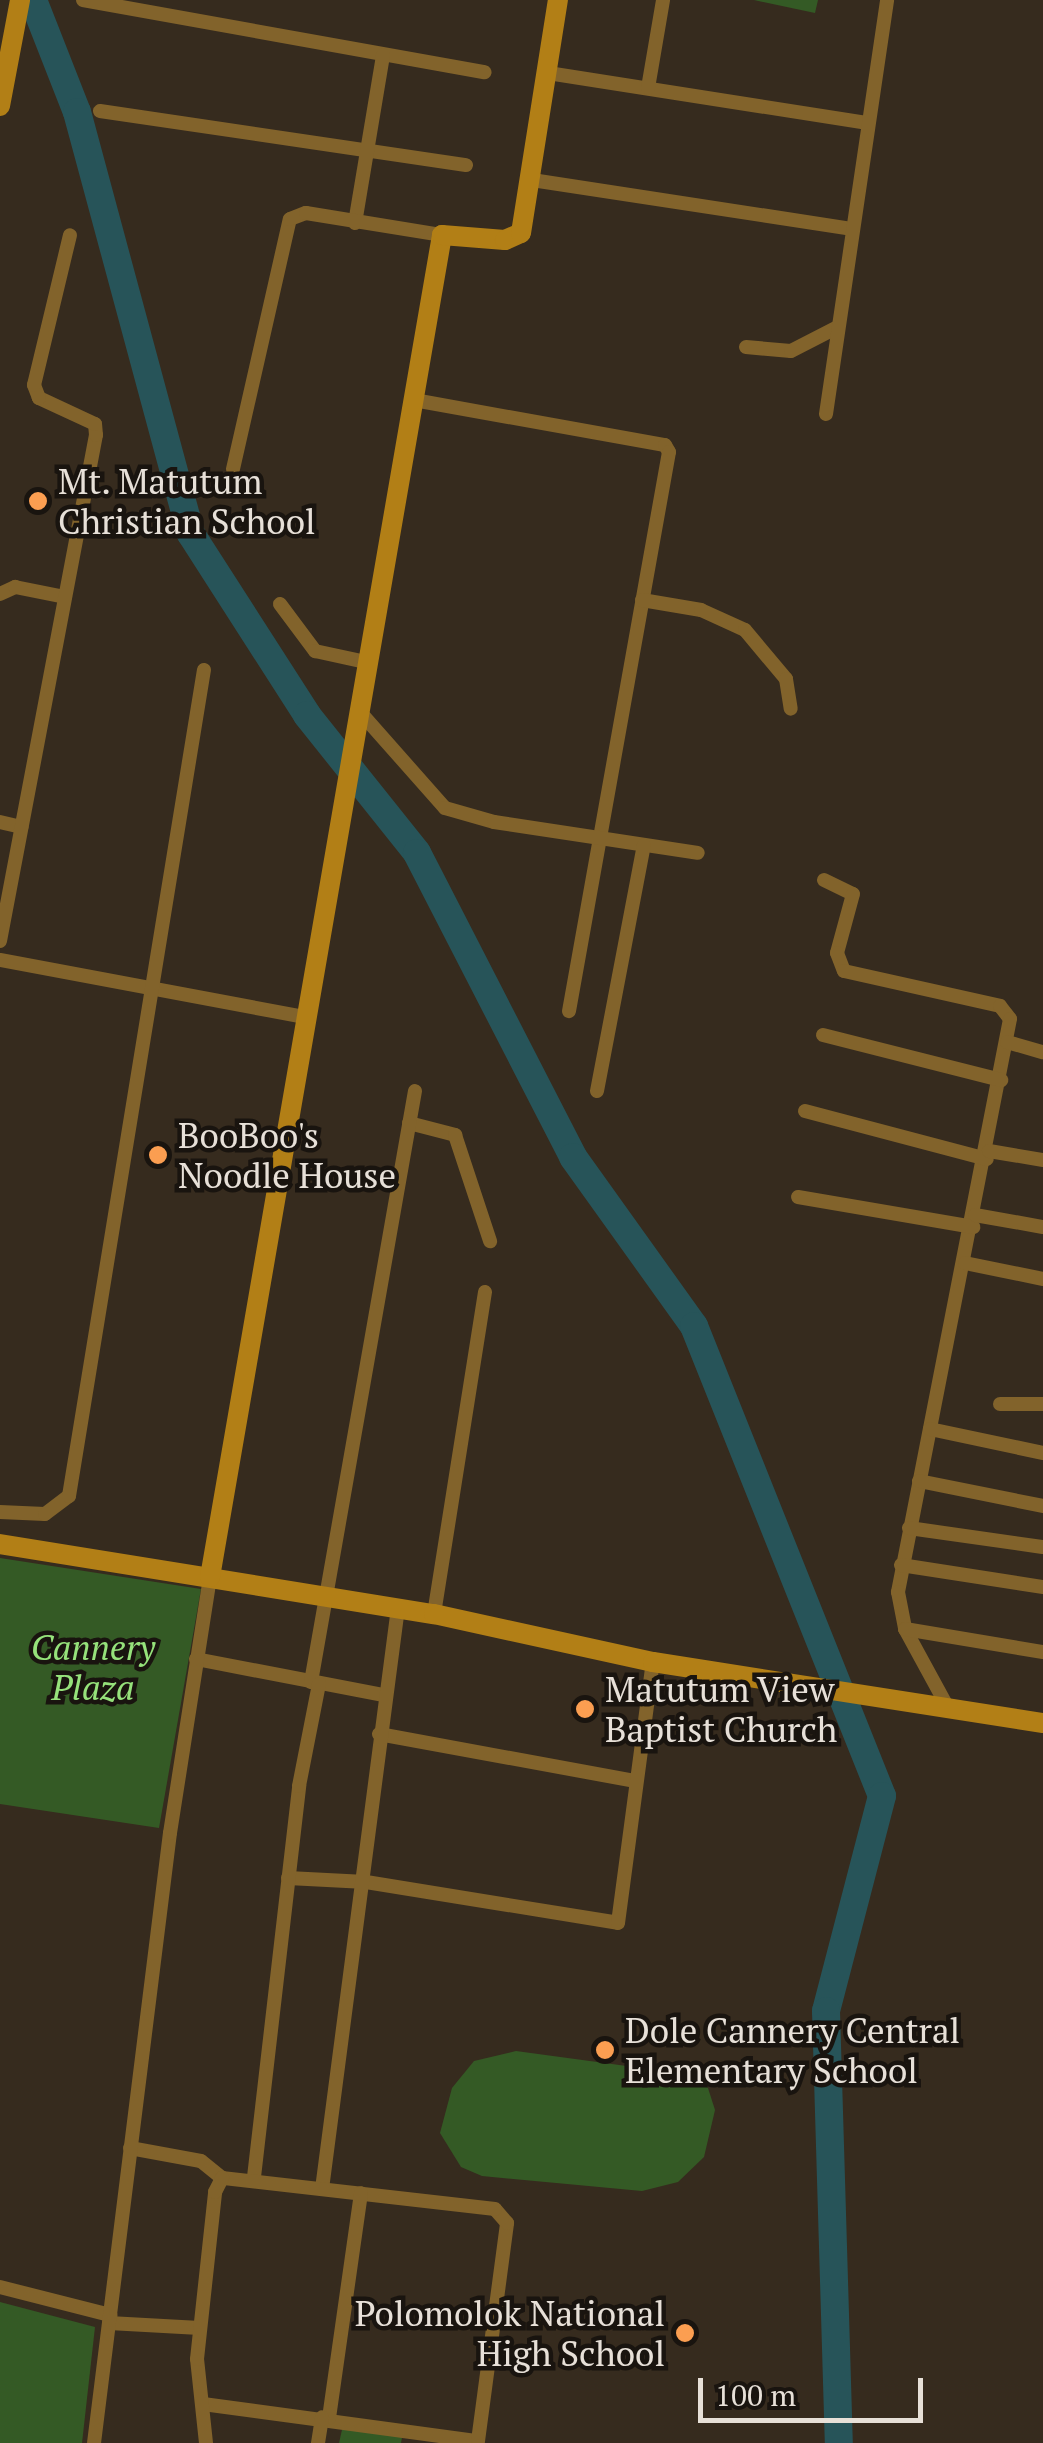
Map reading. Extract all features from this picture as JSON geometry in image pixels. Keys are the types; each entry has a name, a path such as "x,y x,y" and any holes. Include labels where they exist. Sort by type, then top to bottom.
{"street":[{"path":"0,106 20,0"},
{"path":"83,0 484,72"},
{"path":"234,469 284,227 306,213 442,235 515,237 532,180 558,0"},
{"path":"648,88 663,0"},
{"path":"826,414 887,0"},
{"path":"355,223 382,55"},
{"path":"548,73 868,123"},
{"path":"100,111 466,165"},
{"path":"532,180 851,229"},
{"path":"0,941 97,428 39,398 34,385 70,235"},
{"path":"94,2443 196,1660 442,235"},
{"path":"746,348 791,351 838,327"},
{"path":"414,400 668,447 604,838 568,1011"},
{"path":"0,594 15,587 65,597"},
{"path":"642,600 701,610 745,630 786,679 791,709"},
{"path":"280,604 315,651 370,663"},
{"path":"0,1512 45,1514 69,1496 204,670"},
{"path":"360,712 446,808 494,822 698,853"},
{"path":"0,822 21,827"},
{"path":"597,1091 644,845"},
{"path":"824,880 853,894 839,966 1000,1006 1010,1020 988,1155 902,1564 898,1610 948,1708"},
{"path":"0,960 304,1017"},
{"path":"823,1036 1001,1080"},
{"path":"1007,1042 1043,1052"},
{"path":"254,2178 288,1878 355,1408 414,1092"},
{"path":"805,1111 988,1155 1043,1160"},
{"path":"409,1123 455,1135 490,1241"},
{"path":"798,1198 1043,1226"},
{"path":"965,1263 1043,1279"},
{"path":"434,1614 485,1292"},
{"path":"1000,1404 1043,1404"},
{"path":"930,1429 1043,1453"},
{"path":"919,1481 1043,1506"},
{"path":"909,1528 1043,1547"},
{"path":"0,1544 434,1614 654,1662 1043,1723"},
{"path":"902,1564 1043,1587"},
{"path":"322,2189 366,1882 384,1695 398,1608"},
{"path":"906,1629 1043,1652"},
{"path":"196,1660 384,1695"},
{"path":"288,1878 366,1882 618,1923 654,1662"},
{"path":"380,1734 636,1781"},
{"path":"130,2148 201,2161 222,2178 254,2178 495,2209 506,2218 478,2441 325,2417 203,2404"},
{"path":"206,2443 200,2328 215,2192 222,2178"},
{"path":"318,2443 361,2193"},
{"path":"0,2287 109,2319 200,2328"}],"green space":[{"path":"754,0 818,0 815,13"},
{"name":"Cannery Plaza","path":"0,1558 201,1589 159,1828 0,1804"},
{"path":"516,2051 693,2075 708,2088 715,2110 704,2157 678,2182 642,2191 482,2176 461,2167 440,2133 452,2088 474,2061"},
{"path":"0,2302 95,2327 82,2443 0,2443"},
{"path":"344,2421 403,2432 401,2443 339,2443"}],"waterway":[{"path":"33,0 77,112 191,534 307,715 417,853 573,1157 694,1326 882,1796 826,2011 839,2443"}],"place":[{"name":"Mt. Matutum Christian School","path":"38,501"},
{"name":"BooBoo's Noodle House","path":"158,1155"},
{"name":"Matutum View Baptist Church","path":"585,1709"},
{"name":"Dole Cannery Central Elementary School","path":"605,2050"},
{"name":"Polomolok National High School","path":"685,2333"}]}
